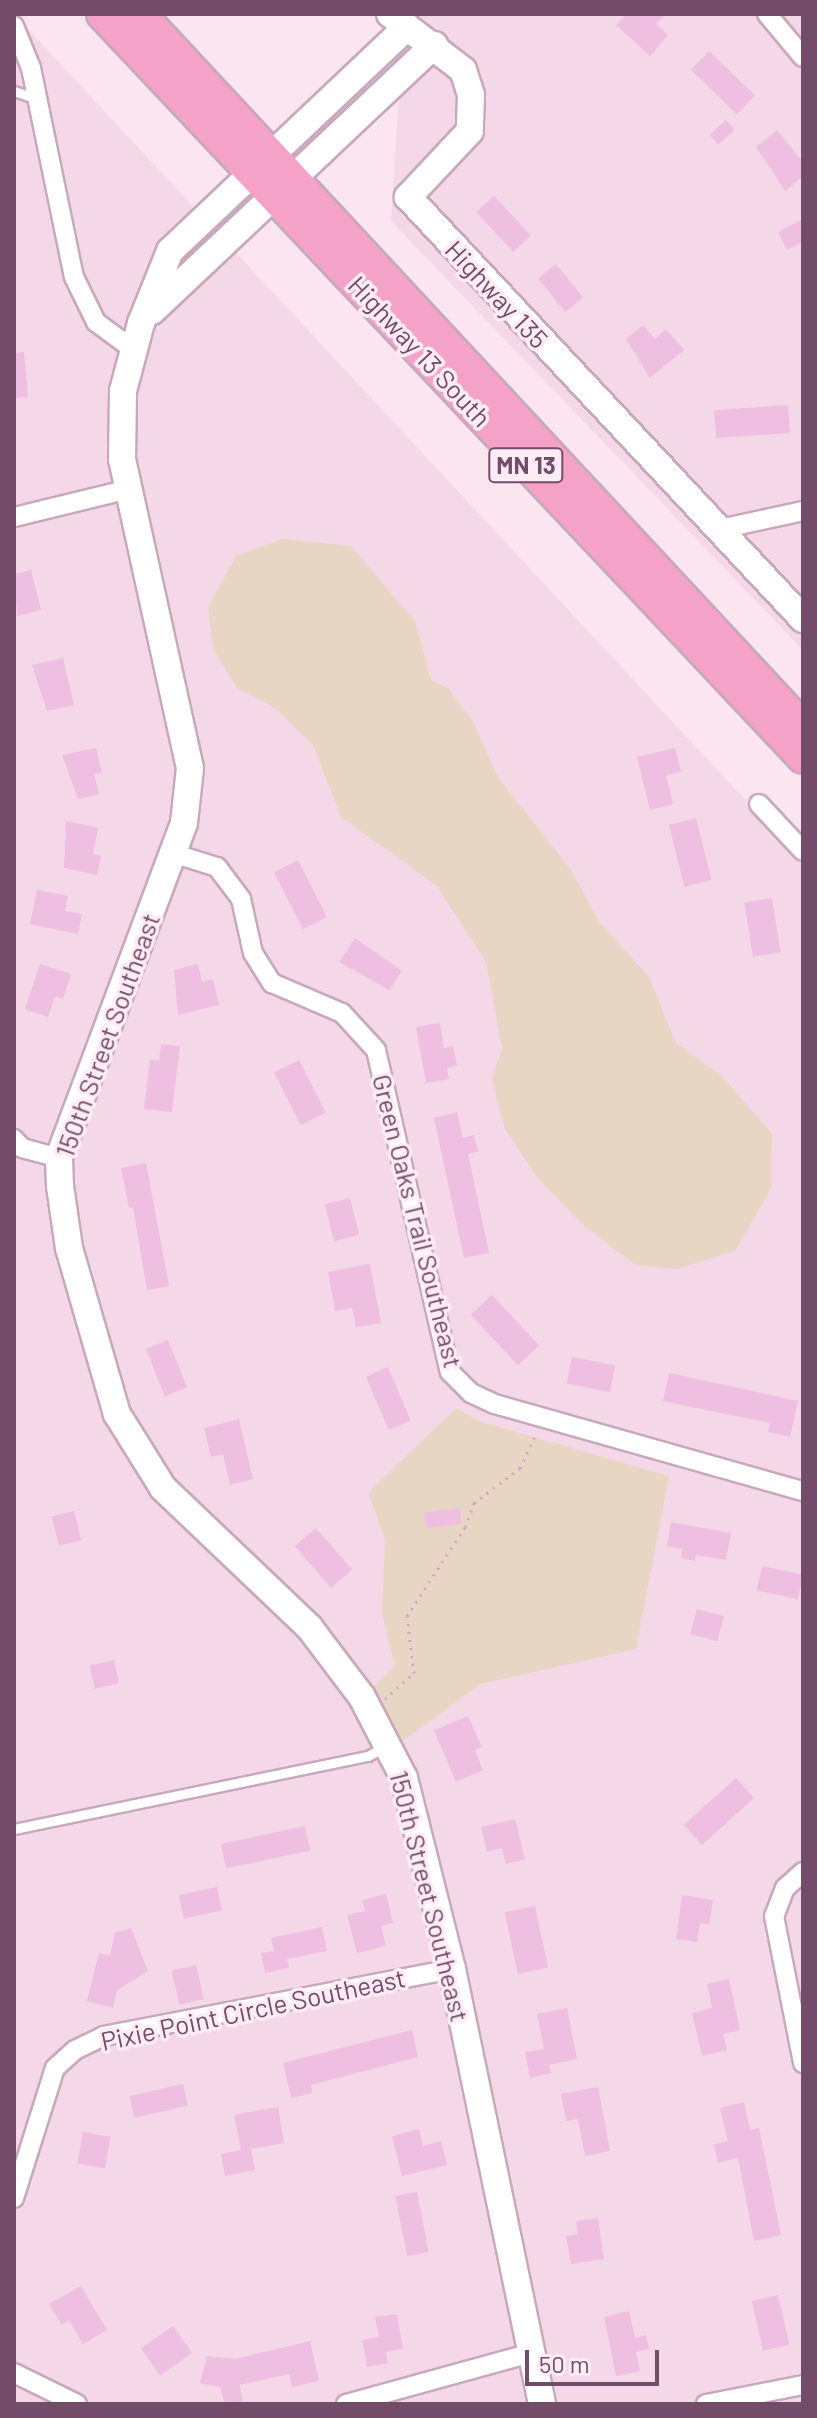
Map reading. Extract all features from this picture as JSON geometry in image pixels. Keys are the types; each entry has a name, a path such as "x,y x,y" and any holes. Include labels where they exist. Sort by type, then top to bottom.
{"main road":[{"name":"Highway 13 South","path":"102,14 260,162 803,727"},
{"name":"Highway 13 South","path":"140,14 260,162"},
{"name":"Highway 13 South","path":"284,187 803,758"}],"street":[{"path":"767,14 803,57"},
{"name":"Highway 135","path":"260,162 398,20 434,45 463,70 471,95 470,131 408,197 720,529"},
{"path":"14,26 37,99 74,277 96,322 134,350"},
{"path":"141,323 434,45"},
{"name":"150th Street Southeast","path":"260,162 170,251 141,323 123,391 122,459 190,768 184,823 59,1158 69,1248 117,1414 163,1488 309,1627 369,1710 404,1778 452,1969 542,2404"},
{"path":"14,517 129,489"},
{"path":"720,529 803,511"},
{"path":"720,529 803,619"},
{"path":"759,804 803,851"},
{"name":"Green Oaks Trail Southeast","path":"172,853 217,867 241,899 253,953 272,983 342,1013 376,1050 450,1372 471,1393 541,1417 803,1491"},
{"path":"14,1139 22,1148 59,1158"},
{"path":"803,1872 785,1888 774,1916 803,2063"},
{"name":"Pixie Point Circle Southeast","path":"14,2198 55,2068 75,2050 104,2036 452,1969"},
{"path":"346,2404 531,2353"},
{"path":"14,2373 77,2404"},
{"path":"706,2404 803,2385"}],"lane":[{"path":"14,91 37,99"},
{"path":"14,1829 368,1756 388,1744"}],"path":[{"path":"369,1710 414,1673 407,1616 465,1527 474,1503 520,1468 541,1417"}],"shaded area":[{"path":"14,14 803,862 803,2404 14,2404"},
{"path":"404,14 803,14 803,650 391,221"},
{"path":"282,539 351,546 415,621 431,680 449,689 473,722 499,779 572,871 598,920 649,977 676,1043 721,1075 772,1134 771,1189 735,1251 677,1269 635,1265 581,1223 538,1178 505,1129 492,1079 502,1048 486,962 437,886 341,817 313,745 275,708 237,688 213,649 208,608 236,556"},
{"path":"457,1408 478,1421 669,1476 636,1649 480,1684 403,1741 372,1688 395,1666 382,1613 385,1539 368,1492"}],"building":[{"path":"626,14 666,14 656,24 668,35 650,56 616,25"},
{"path":"709,51 755,95 737,114 691,70"},
{"path":"726,120 735,130 718,144 710,135"},
{"path":"777,130 803,162 803,176 785,191 756,147"},
{"path":"494,196 531,235 513,252 476,212"},
{"path":"803,219 803,242 787,250 778,232"},
{"path":"556,264 583,297 565,312 538,278"},
{"path":"643,325 655,339 666,329 684,350 650,378 626,339"},
{"path":"24,352 28,397 14,398 14,353"},
{"path":"788,405 790,433 716,438 714,410"},
{"path":"31,570 41,610 17,616 14,574"},
{"path":"63,658 74,705 47,711 32,665"},
{"path":"96,748 102,773 94,774 99,794 78,799 62,755"},
{"path":"675,748 681,772 666,775 673,804 650,810 637,757"},
{"path":"696,818 711,880 684,887 669,825"},
{"path":"66,821 98,828 93,854 101,856 97,875 64,868"},
{"path":"298,860 327,917 303,929 274,872"},
{"path":"37,890 68,896 65,911 82,914 78,934 30,924"},
{"path":"772,898 781,952 753,957 744,902"},
{"path":"355,938 402,971 389,990 339,962"},
{"path":"40,964 71,974 63,999 55,996 48,1017 25,1009"},
{"path":"198,964 202,982 213,979 219,1005 178,1015 174,970"},
{"path":"440,1023 444,1048 453,1046 457,1066 447,1068 449,1079 426,1083 416,1027"},
{"path":"161,1044 180,1046 172,1112 144,1109 150,1059 159,1061"},
{"path":"299,1060 326,1113 301,1125 274,1073"},
{"path":"457,1112 463,1138 474,1135 478,1151 468,1154 489,1253 464,1258 434,1118"},
{"path":"146,1163 169,1286 147,1290 133,1207 129,1208 121,1168"},
{"path":"350,1198 359,1235 334,1241 325,1204"},
{"path":"370,1264 381,1323 356,1327 352,1308 335,1311 328,1272"},
{"path":"492,1295 539,1345 518,1365 471,1315"},
{"path":"168,1340 187,1387 165,1396 146,1349"},
{"path":"572,1357 615,1365 610,1392 567,1384"},
{"path":"388,1367 411,1420 389,1430 366,1376"},
{"path":"669,1373 798,1401 790,1437 768,1432 770,1423 663,1401"},
{"path":"239,1419 253,1479 230,1485 223,1454 211,1457 204,1428"},
{"path":"460,1508 462,1524 426,1528 424,1512"},
{"path":"74,1511 81,1540 59,1546 52,1517"},
{"path":"671,1522 731,1533 726,1560 696,1555 695,1561 681,1558 682,1549 667,1546"},
{"path":"316,1528 352,1570 331,1588 295,1546"},
{"path":"762,1566 803,1575 798,1599 757,1590"},
{"path":"697,1609 724,1616 717,1641 690,1634"},
{"path":"114,1660 119,1683 95,1689 90,1665"},
{"path":"468,1716 482,1747 475,1750 483,1770 456,1782 434,1730"},
{"path":"736,1778 754,1798 702,1845 684,1825"},
{"path":"515,1819 525,1859 506,1864 502,1848 487,1852 481,1827"},
{"path":"305,1826 310,1850 226,1868 221,1844"},
{"path":"217,1887 222,1910 184,1919 179,1895"},
{"path":"386,1894 393,1923 381,1926 386,1946 357,1953 347,1915 365,1911 362,1900"},
{"path":"682,1895 713,1900 709,1924 700,1923 697,1942 676,1939"},
{"path":"535,1906 548,1968 518,1974 505,1912"},
{"path":"322,1927 327,1951 287,1959 289,1968 265,1973 261,1953 274,1951 271,1938"},
{"path":"131,1928 148,1971 117,1990 113,2008 87,2001 99,1953 110,1955 115,1933"},
{"path":"196,1965 204,1999 180,2005 172,1971"},
{"path":"729,1979 740,2030 723,2034 727,2050 702,2056 692,2013 712,2008 707,1984"},
{"path":"567,2008 577,2059 549,2065 551,2073 530,2078 525,2052 544,2049 537,2014"},
{"path":"412,2030 418,2057 311,2085 312,2093 291,2098 283,2063"},
{"path":"183,2084 188,2105 134,2118 129,2096"},
{"path":"598,2087 610,2151 585,2156 578,2119 566,2121 561,2094"},
{"path":"744,2102 750,2130 759,2128 781,2235 754,2241 738,2158 718,2163 714,2145 728,2141 720,2108"},
{"path":"278,2107 284,2143 251,2149 255,2170 225,2176 221,2154 241,2150 234,2115"},
{"path":"419,2129 423,2146 441,2141 447,2165 402,2176 392,2136"},
{"path":"83,2132 111,2137 105,2168 77,2164"},
{"path":"417,2192 429,2252 407,2256 395,2196"},
{"path":"598,2218 604,2259 571,2264 566,2236 578,2234 576,2221"},
{"path":"81,2286 107,2330 83,2344 69,2320 62,2325 49,2304"},
{"path":"778,2295 789,2345 763,2351 752,2301"},
{"path":"629,2311 635,2338 646,2335 649,2349 636,2352 640,2371 616,2376 604,2317"},
{"path":"397,2314 403,2349 386,2352 388,2363 367,2367 362,2340 379,2337 375,2317"},
{"path":"173,2326 192,2353 160,2375 141,2348"},
{"path":"310,2341 319,2381 292,2387 289,2374 240,2385 243,2404 225,2404 220,2387 200,2383 207,2356 235,2359"}]}
